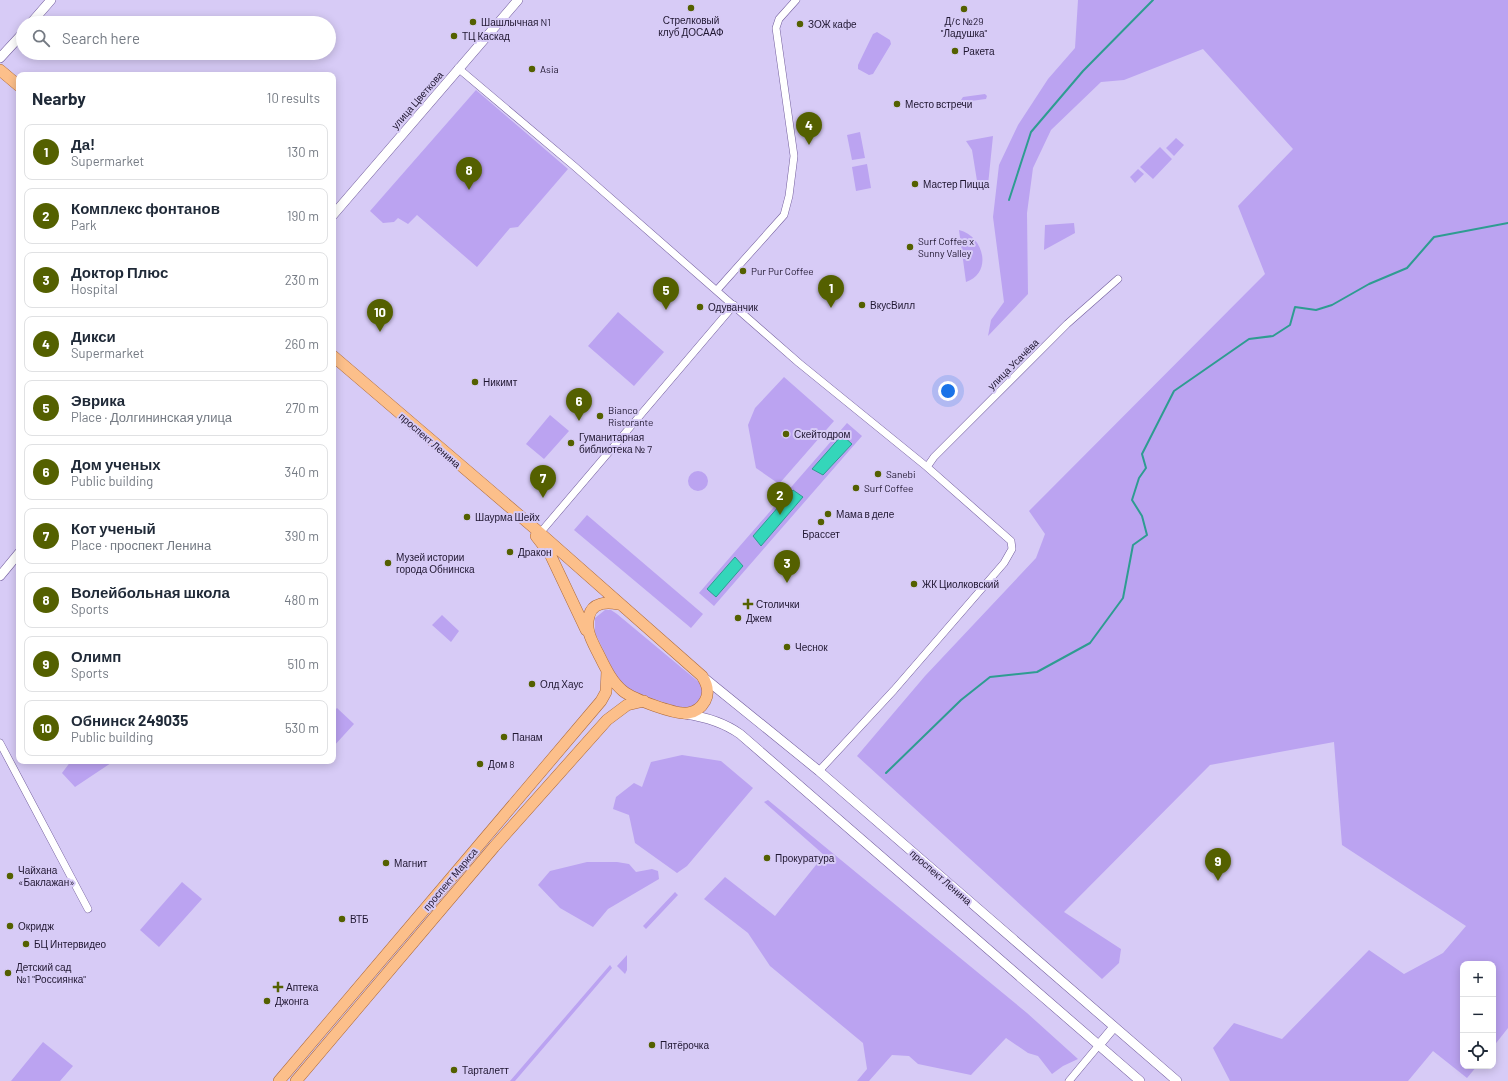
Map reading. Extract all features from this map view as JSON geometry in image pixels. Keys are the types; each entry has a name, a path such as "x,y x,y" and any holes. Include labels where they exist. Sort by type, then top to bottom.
{"main road":[{"path":"37,16 51,0"},
{"name":"улица Цветкова","path":"336,211 518,0"},
{"path":"0,58 16,41"},
{"path":"0,70 16,83"},
{"name":"проспект Ленина","path":"336,359 540,533 618,604 702,676 819,771 1177,1081"},
{"name":"проспект Ленина","path":"528,524 550,554 588,634 612,680 624,692 681,714"},
{"path":"0,576 16,557"},
{"path":"588,634 588,621 592,610 601,603 607,602 618,604"},
{"name":"проспект Маркса","path":"279,1081 594,708 606,692 607,671"},
{"path":"681,714 696,711 704,703 708,692 702,676"},
{"name":"проспект Маркса","path":"296,1081 494,847 607,720 627,705 645,701"},
{"path":"594,708 607,720"},
{"path":"681,714 704,717 722,723 740,734 1140,1081"},
{"path":"1099,1045 1114,1027"}],"street":[{"path":"717,290 784,215 789,196 794,156 776,28 779,19 796,0"},
{"path":"458,68 717,290 799,363 927,467 1011,541 1012,549 1004,563 978,595 819,771"},
{"name":"улица Усачёва","path":"927,467 934,457 1067,324 1118,279"},
{"path":"540,533 734,305"},
{"path":"0,743 88,909"},
{"path":"1069,1081 1099,1045"}],"shaded area":[{"path":"1078,0 1508,0 1508,1028 1496,1043 1496,961 1460,961 1460,1069 1474,1069 1467,1078 1433,1051 1408,1081 1230,1081 1213,1048 1234,1023 1282,1039 1369,950 1404,974 1443,953 1466,926 1342,845 1334,742 1210,765 1064,912 1121,949 1119,963 1102,979 857,756 925,676 1036,558 1045,534 1029,511 1265,274 1238,206 1293,149 1203,49 1124,80 1101,82 1051,130 1033,168 1027,213 1028,294 988,336 991,320 1004,302 993,217 999,165 1018,125 1048,79 1075,48"},
{"path":"877,32 890,40 891,44 873,74 869,75 858,69 858,65 873,34"},
{"path":"476,90 568,169 518,227 510,228 477,267 417,215 408,224 398,218 394,222 383,223 370,211"},
{"path":"985,94 987,96 986,99 963,102 961,100 963,97"},
{"path":"860,132 865,158 852,160 847,135"},
{"path":"993,136 988,185 978,187 972,150 966,141"},
{"path":"1176,138 1184,145 1174,156 1166,148"},
{"path":"1160,147 1172,159 1153,179 1140,167"},
{"path":"867,164 871,188 856,191 852,167"},
{"path":"1138,169 1144,174 1135,183 1130,177"},
{"path":"1074,223 1075,233 1044,250 1045,225"},
{"path":"959,230 968,234 974,239 982,255 980,271 966,282"},
{"path":"618,312 664,352 634,386 588,346"},
{"name":"Скейтодром","path":"784,377 834,421 779,484 756,468 748,425 755,408"},
{"path":"550,415 569,431 544,459 526,444"},
{"path":"847,423 862,436 714,606 699,593"},
{"path":"842,435 852,444 823,475 812,469"},
{"path":"698,471 705,474 708,481 705,488 698,491 691,488 688,481 691,474"},
{"path":"793,490 803,497 761,546 753,536"},
{"path":"587,515 703,614 691,628 574,530"},
{"path":"735,557 743,566 716,597 707,589"},
{"path":"605,610 611,610 617,614 700,683 704,692 698,705 688,708 678,707 627,690 618,680 595,633 595,618"},
{"path":"442,615 459,631 451,642 432,625"},
{"path":"337,708 354,724 336,744"},
{"path":"682,755 721,761 753,788 687,866 677,873 635,843 629,815 613,809 616,797 634,783 642,787 651,762"},
{"path":"69,764 110,764 75,787 62,773"},
{"path":"768,800 1027,1013 1078,1059 1063,1066 1052,1074 1038,1056 1028,1053 1006,1038 971,1075 918,1064 909,1056 892,1055 869,1081 857,1081 867,1069 863,1043 770,966 748,933 704,899 725,877 775,916 824,855 764,802"},
{"path":"587,862 617,862 629,864 636,872 652,869 658,871 659,879 608,909 593,927 560,908 538,885 550,871"},
{"path":"182,882 202,899 159,947 140,930"},
{"path":"675,892 678,895 646,929 643,926"},
{"path":"627,955 627,970 625,974 617,966"},
{"path":"610,965 612,968 515,1081 510,1081"},
{"path":"43,1042 73,1066 60,1081 11,1081"}],"waterway":[{"path":"1009,200 1031,132 1083,71 1153,0"},
{"path":"886,773 961,700 990,677 1037,672 1090,643 1123,598 1133,545 1147,535 1142,516 1132,500 1139,478 1146,468 1142,454 1174,391 1249,339 1273,336 1290,325 1295,307 1316,310 1332,305 1369,284 1407,268 1434,237 1508,223"}],"place":[{"name":"Стрелковый клуб ДОСААФ","path":"691,8"},
{"name":"Д/с №29 \"Ладушка\"","path":"964,9"},
{"name":"Шашлычная N1","path":"473,22"},
{"name":"ЗОЖ кафе","path":"800,24"},
{"name":"ТЦ Каскад","path":"454,36"},
{"name":"Ракета","path":"955,51"},
{"name":"Asia","path":"532,69"},
{"name":"Место встречи","path":"897,104"},
{"name":"Дикси","path":"809,145"},
{"name":"Мастер Пицца","path":"915,184"},
{"name":"Волейбольная школа","path":"469,190"},
{"name":"Surf Coffee x Sunny Valley","path":"910,247"},
{"name":"Pur Pur Coffee","path":"743,271"},
{"name":"ВкусВилл","path":"862,305"},
{"name":"Одуванчик","path":"700,307"},
{"name":"Да!","path":"831,308"},
{"name":"Эврика","path":"666,310"},
{"name":"Обнинск 249035","path":"380,332"},
{"name":"Никимт","path":"475,382"},
{"name":"Bianco Ristorante","path":"600,416"},
{"name":"Дом ученых","path":"579,421"},
{"name":"Скейтодром","path":"786,434"},
{"name":"Гуманитарная библиотека № 7","path":"571,443"},
{"name":"Sanebi","path":"878,474"},
{"name":"Surf Coffee","path":"856,488"},
{"name":"Кот ученый","path":"543,498"},
{"name":"Мама в деле","path":"828,514"},
{"name":"Комплекс фонтанов","path":"780,515"},
{"name":"Шаурма Шейх","path":"467,517"},
{"name":"Брассет","path":"821,522"},
{"name":"Дракон","path":"510,552"},
{"name":"Музей истории города Обнинска","path":"388,563"},
{"name":"Доктор Плюс","path":"787,583"},
{"name":"ЖК Циолковский","path":"914,584"},
{"name":"Столички","path":"748,604"},
{"name":"Джем","path":"738,618"},
{"name":"Чеснок","path":"787,647"},
{"name":"Олд Хаус","path":"532,684"},
{"name":"Панам","path":"504,737"},
{"name":"Дом 8","path":"480,764"},
{"name":"Прокуратура","path":"767,858"},
{"name":"Магнит","path":"386,863"},
{"name":"Чайхана «Баклажан»","path":"10,876"},
{"name":"Олимп","path":"1218,881"},
{"name":"ВТБ","path":"342,919"},
{"name":"Окридж","path":"10,926"},
{"name":"БЦ Интервидео","path":"26,944"},
{"name":"Детский сад №1 \"Россиянка\"","path":"8,973"},
{"name":"Аптека","path":"278,987"},
{"name":"Джонга","path":"267,1001"},
{"name":"Пятёрочка","path":"652,1045"},
{"name":"Тарталетт","path":"454,1070"}]}
